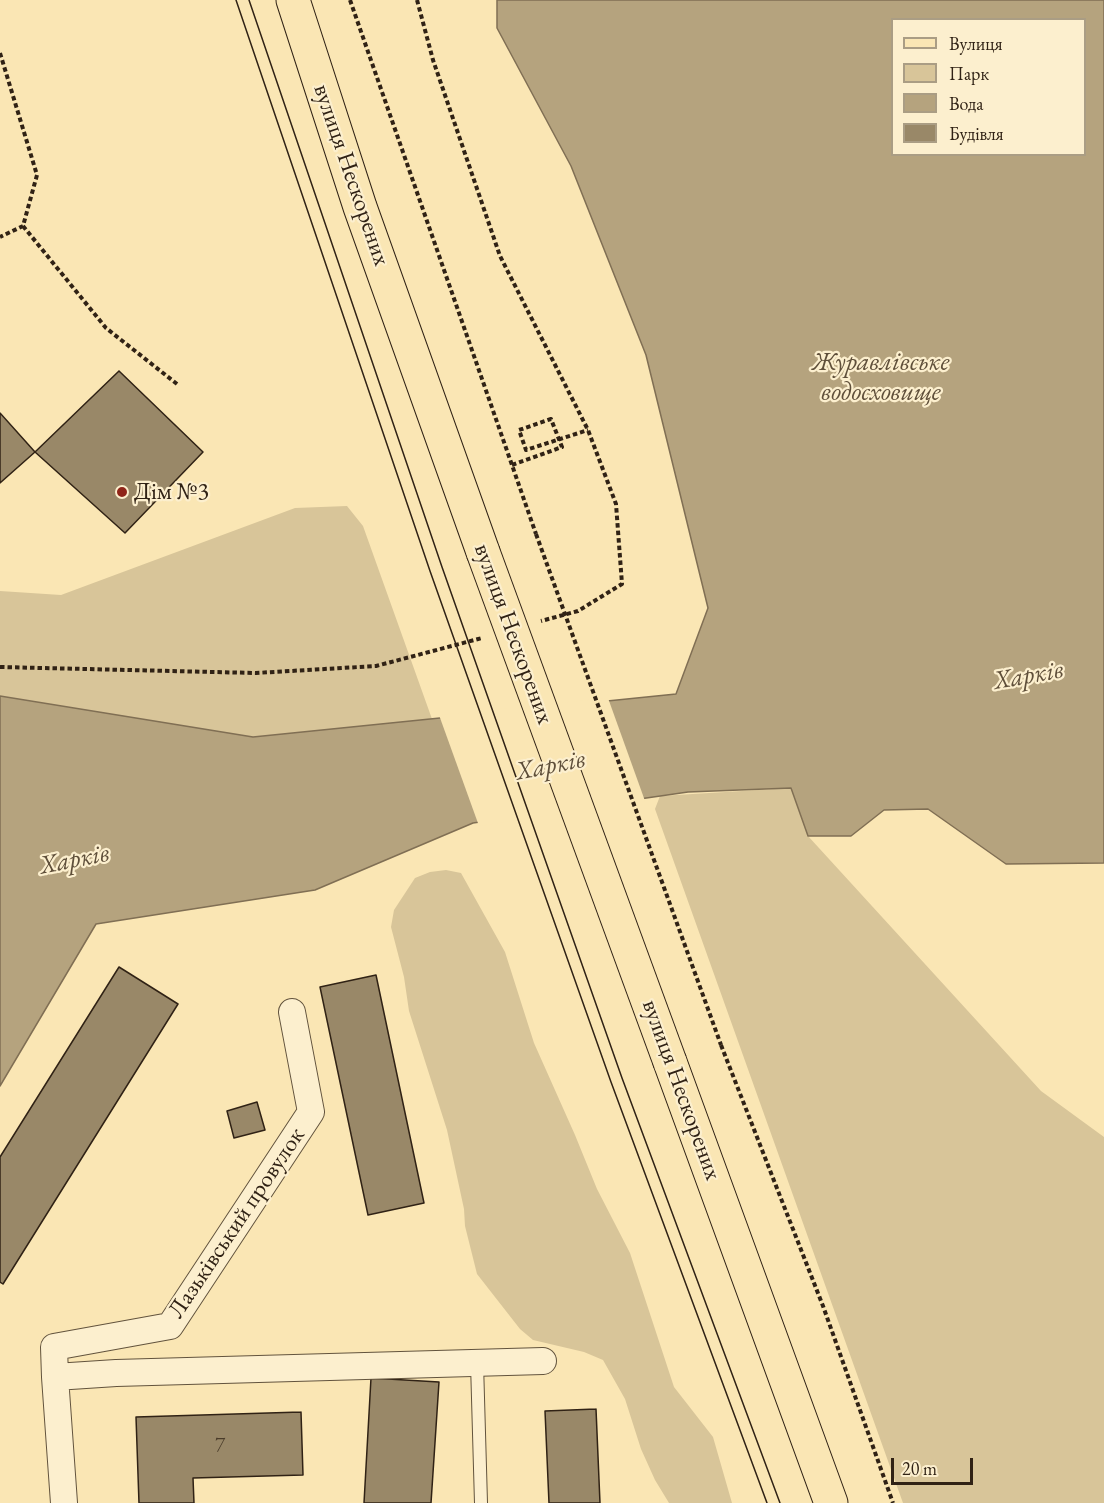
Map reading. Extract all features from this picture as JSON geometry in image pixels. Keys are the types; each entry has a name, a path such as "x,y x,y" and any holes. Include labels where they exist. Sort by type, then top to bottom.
{"main road":[{"name":"вулиця Нескорених","path":"292,0 360,207 483,552 831,1502"}],"street":[{"name":"Лазьківський провулок","path":"64,1503 54,1347 170,1326 311,1112 292,1012"},
{"path":"55,1377 116,1373 543,1361"}],"lane":[{"path":"477,1363 481,1503"}],"path":[{"path":"350,0 536,534 721,1045 823,1306 893,1503"},
{"path":"417,0 433,60 500,256 588,430 616,504 622,584 578,611 534,623"},
{"path":"0,52 37,175 23,226 0,237"},
{"path":"23,226 106,328 177,384"},
{"path":"512,465 562,447 559,437 551,419 519,430 526,450 557,440 567,437 588,430"},
{"path":"0,667 256,673 376,666 491,635"}],"green space":[{"path":"347,506 363,526 432,719 253,737 0,696 0,591 61,595 295,508"},
{"path":"791,788 808,836 1041,1091 1104,1137 1104,1503 903,1503 655,809 660,796"},
{"path":"446,870 461,873 505,952 534,1043 597,1189 630,1253 674,1387 713,1437 732,1503 669,1503 655,1480 641,1449 625,1399 603,1360 584,1352 533,1340 520,1329 477,1274 465,1226 464,1209 447,1130 409,1011 404,977 391,927 394,910 415,878 430,872"}],"water":[{"name":"Журавлівське водосховище","path":"497,0 1104,0 1104,863 1006,864 928,809 884,810 851,836 808,836 791,788 688,792 473,823 315,890 96,924 0,1086 0,696 253,737 676,694 708,608 646,355 571,166 497,28"}],"pier":[{"path":"608,698 645,801 479,826 439,715"}],"building":[{"name":"Дім №3","path":"119,371 203,452 125,533 35,452"},
{"path":"0,413 35,452 0,483"},
{"path":"119,967 178,1004 3,1284 0,1282 0,1157"},
{"path":"376,975 424,1203 368,1215 320,987"},
{"path":"257,1102 265,1130 234,1138 227,1111"},
{"path":"371,1378 439,1382 431,1503 364,1503"},
{"path":"596,1409 600,1503 549,1503 545,1411"},
{"path":"301,1412 303,1475 193,1478 194,1503 139,1503 136,1417"}],"tram line":[{"path":"236,0 430,571 611,1082 767,1503"},
{"path":"249,0 442,567 622,1078 780,1503"}],"place":[{"name":"Дім №3","path":"122,492"}],"water label":[{"name":"Харків","path":"1029,676"},
{"name":"Харків","path":"551,766"},
{"name":"Харків","path":"75,860"}]}
